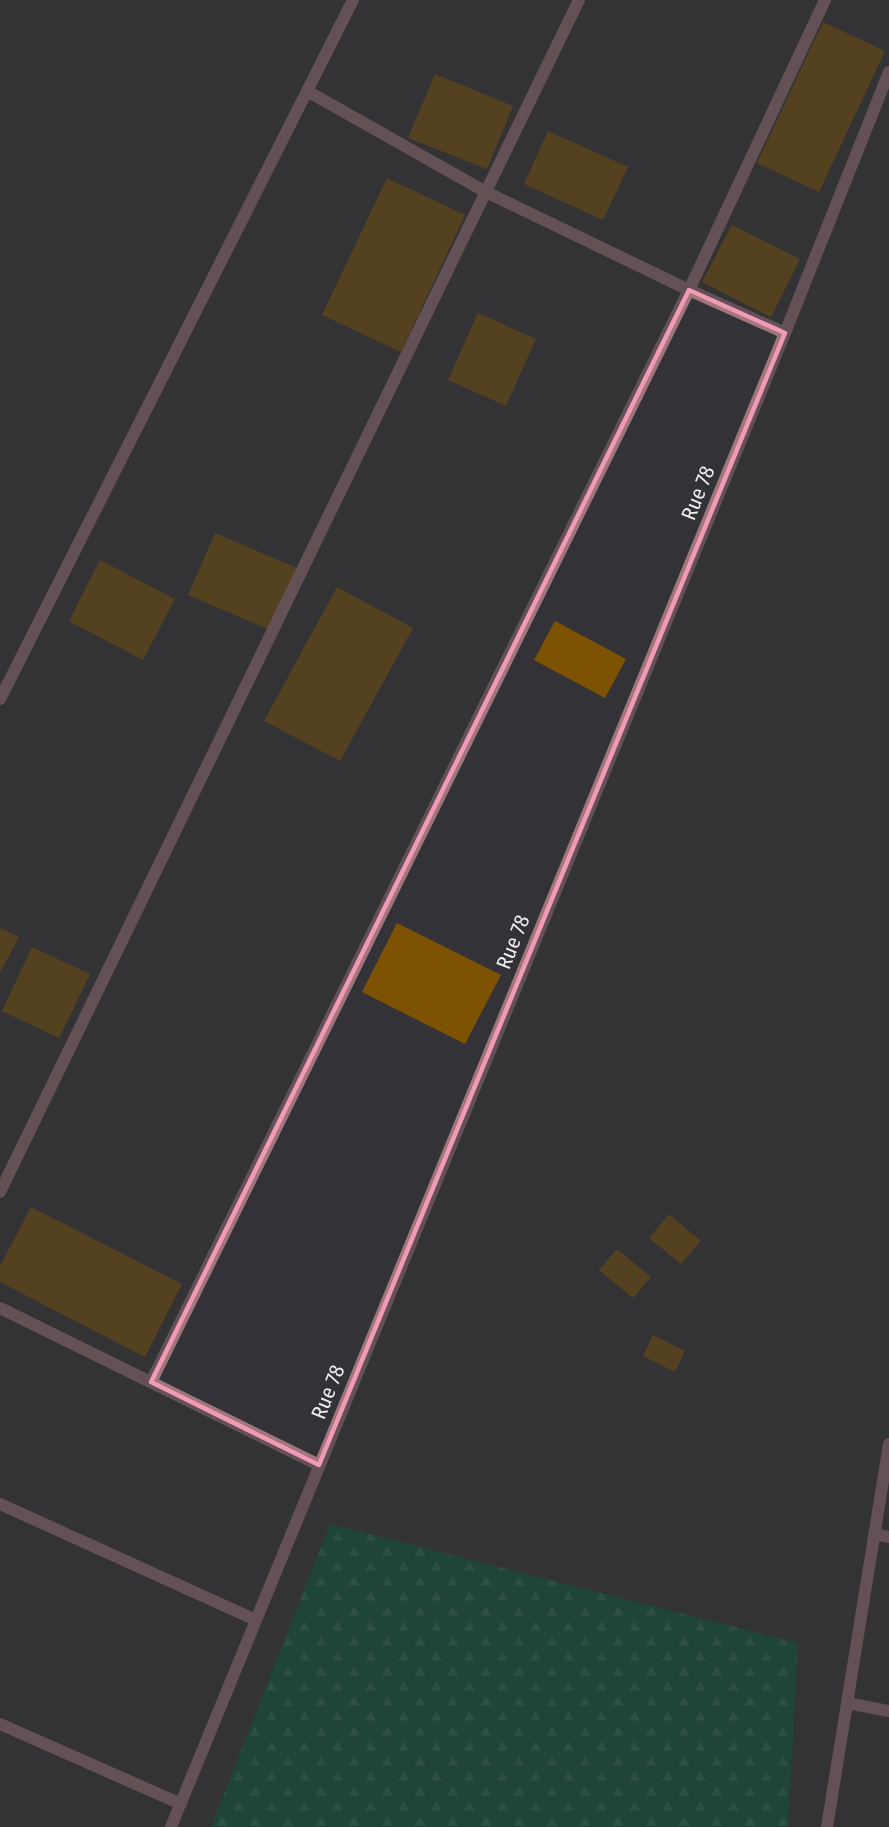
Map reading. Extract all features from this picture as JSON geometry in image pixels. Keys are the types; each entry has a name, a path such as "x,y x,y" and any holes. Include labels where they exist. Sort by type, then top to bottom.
{"street":[{"path":"0,699 353,0"},
{"path":"0,1192 579,0"},
{"path":"151,1382 689,290 825,0"},
{"name":"Rue 78","path":"171,1827 785,333 889,72"},
{"path":"307,91 486,192 689,290 785,333"},
{"path":"0,1308 319,1465"},
{"path":"827,1827 889,1444"},
{"path":"0,1504 256,1620"},
{"path":"874,1534 889,1537"},
{"path":"847,1703 889,1711"},
{"path":"0,1724 180,1804"}],"highlighted area":[{"path":"689,290 785,333 319,1465 151,1382"}],"green space":[{"path":"330,1524 798,1643 788,1827 211,1827"}],"building":[{"path":"823,22 885,51 819,192 757,163"},
{"path":"435,74 513,106 487,169 408,138"},
{"path":"548,131 628,167 603,220 524,184"},
{"path":"387,178 465,215 401,352 322,315"},
{"path":"732,225 800,259 771,317 702,282"},
{"path":"478,313 536,339 506,406 448,380"},
{"path":"215,533 297,568 270,630 188,595"},
{"path":"100,560 175,599 143,660 69,621"},
{"path":"337,587 413,628 340,761 264,721"},
{"path":"555,621 626,659 605,698 534,660"},
{"path":"397,923 501,975 465,1044 362,992"},
{"path":"0,928 19,937 0,973"},
{"path":"32,947 90,974 59,1038 2,1011"},
{"path":"31,1207 182,1284 145,1357 0,1282 0,1266"},
{"path":"669,1214 701,1241 681,1264 649,1238"},
{"path":"617,1249 651,1277 633,1298 599,1270"},
{"path":"653,1335 685,1351 675,1372 643,1356"}]}
